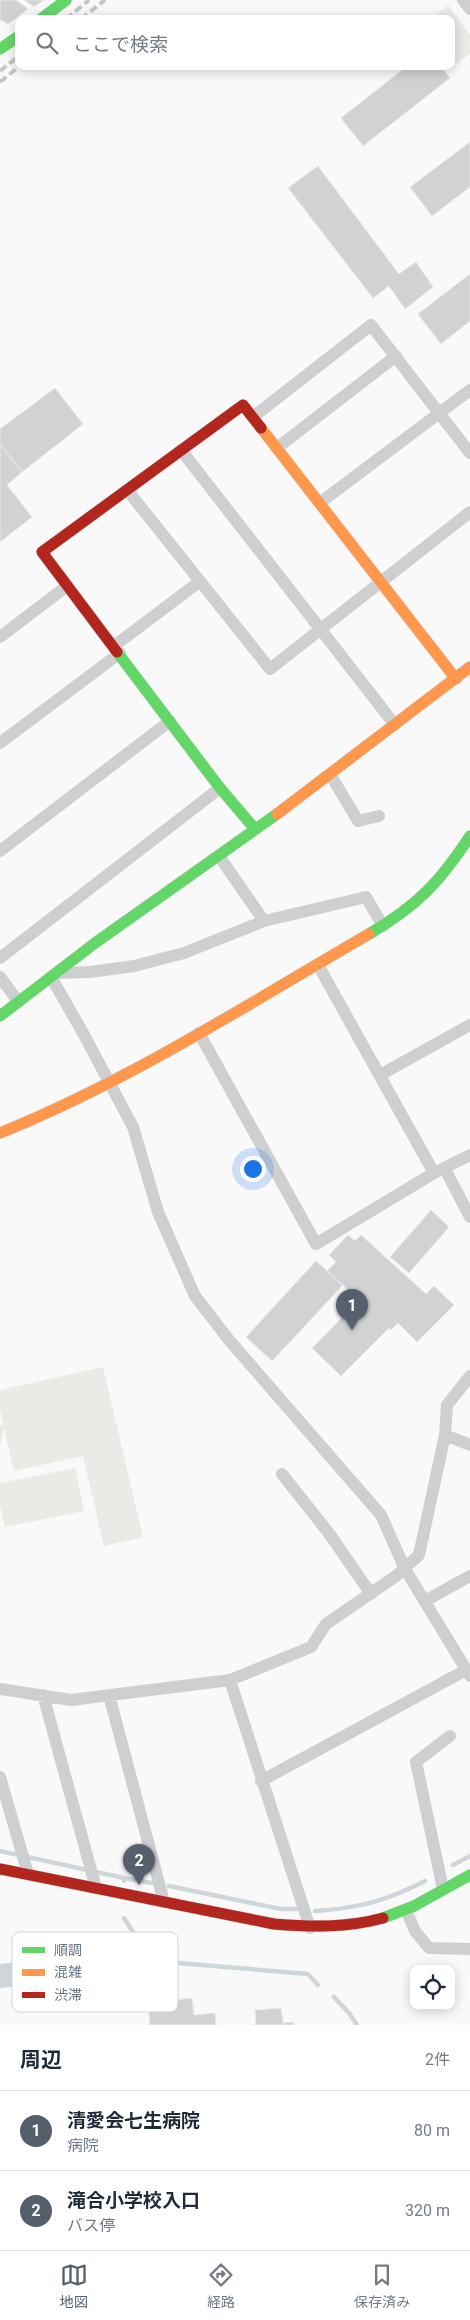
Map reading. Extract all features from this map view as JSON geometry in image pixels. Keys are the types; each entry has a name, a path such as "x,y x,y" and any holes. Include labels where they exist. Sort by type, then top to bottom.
{"street":[{"path":"46,15 66,0"},
{"path":"463,0 470,9"},
{"path":"0,49 15,39"},
{"path":"252,417 371,325 470,453"},
{"path":"277,448 396,356"},
{"path":"321,502 470,390"},
{"path":"255,829 220,788 42,552 128,491 243,405 321,502 456,679"},
{"path":"181,450 395,725"},
{"path":"128,491 270,669 382,583 470,512"},
{"path":"0,743 199,582"},
{"path":"0,636 67,586"},
{"path":"0,1016 95,943 219,856 470,668"},
{"path":"0,851 170,721"},
{"path":"330,774 358,821 379,816"},
{"path":"0,958 220,788"},
{"path":"0,1133 42,1116 109,1082 199,1033 383,926 423,897 449,868 469,838"},
{"path":"219,856 264,921"},
{"path":"55,975 134,966 184,953 264,921 366,897 383,926"},
{"path":"318,965 380,1075 470,1217"},
{"path":"55,975 133,1128 158,1212 195,1296 229,1340 381,1515 405,1569 468,1673 262,1782"},
{"path":"0,977 18,1001"},
{"path":"380,1075 470,1025"},
{"path":"199,1033 316,1244 470,1155"},
{"path":"0,1689 71,1700 230,1680 312,1647 326,1624 405,1569 418,1555 445,1435 447,1405 470,1376"},
{"path":"445,1435 470,1445"},
{"path":"282,1474 328,1532 371,1594"},
{"path":"425,1601 470,1576"},
{"path":"230,1680 310,1928"},
{"path":"109,1695 164,1902"},
{"path":"43,1696 96,1888"},
{"path":"443,1889 416,1762 450,1736"},
{"path":"0,1777 28,1874"},
{"path":"0,1869 274,1924 310,1928 366,1923 406,1910 470,1874"},
{"path":"406,1910 415,1931 429,1948 470,1949"}],"shaded area":[{"path":"448,5 470,35 470,53 457,64 455,61 455,15 437,15"},
{"path":"103,1367 143,1537 104,1546 83,1456 14,1471 4,1427 0,1447 0,1425 4,1425 0,1410 0,1390"},
{"path":"75,1468 84,1511 5,1527 0,1504 0,1483"},
{"path":"12,1963 12,1987 0,1988 0,1964"}],"building":[{"path":"0,0 16,0 28,9 20,15 15,15 15,19 8,24 0,20"},
{"path":"24,0 44,0 34,7"},
{"path":"402,70 444,70 450,78 363,146 341,118"},
{"path":"470,142 470,187 432,216 410,187"},
{"path":"318,166 399,274 416,262 433,287 405,309 389,286 373,298 288,188"},
{"path":"470,274 470,321 441,344 418,314"},
{"path":"55,388 83,424 22,472 0,444 0,429"},
{"path":"0,444 22,472 7,485 32,517 0,542"},
{"path":"431,1210 449,1227 409,1273 390,1257"},
{"path":"348,1235 355,1241 361,1235 426,1294 434,1286 454,1305 417,1342 398,1323 391,1330 389,1328 341,1376 312,1348 359,1300 327,1271 336,1262 329,1255"},
{"path":"316,1261 343,1285 272,1361 246,1337"},
{"path":"192,1998 194,2015 215,2013 216,2025 150,2025 149,2012 178,2012 178,2000"},
{"path":"281,2008 283,2023 294,2022 294,2025 256,2025 255,2010"}],"waterway":[{"path":"0,1851 124,1878 124,1881"},
{"path":"453,1865 470,1856"},
{"path":"124,1878 152,1883"},
{"path":"315,1911 345,1908 372,1902 398,1894 425,1881"},
{"path":"169,1886 281,1909 297,1909"},
{"path":"124,1918 133,1932"},
{"path":"178,1963 308,1974 318,1985"},
{"path":"334,1997 357,2025"}],"railway":[{"path":"71,15 89,0"},
{"path":"86,15 105,0"},
{"path":"0,71 15,59"},
{"path":"0,82 15,70"}],"traffic: fast":[{"path":"46,15 66,0"},
{"path":"0,49 15,39"},
{"path":"117,652 220,788 255,829"},
{"path":"0,1016 95,943 277,814"},
{"path":"369,934 401,913 426,892 438,880 470,836"},
{"path":"383,1918 414,1906 470,1875"}],"traffic: slow":[{"path":"261,428 456,679"},
{"path":"277,814 470,667"},
{"path":"0,1133 95,1090 142,1066 369,934"}],"traffic: jam":[{"path":"117,652 42,552 243,405 261,428"},
{"path":"0,1869 274,1924 329,1926 356,1924 383,1918"}],"place":[{"name":"清愛会七生病院","path":"352,1330"},
{"name":"滝合小学校入口","path":"139,1885"}]}
